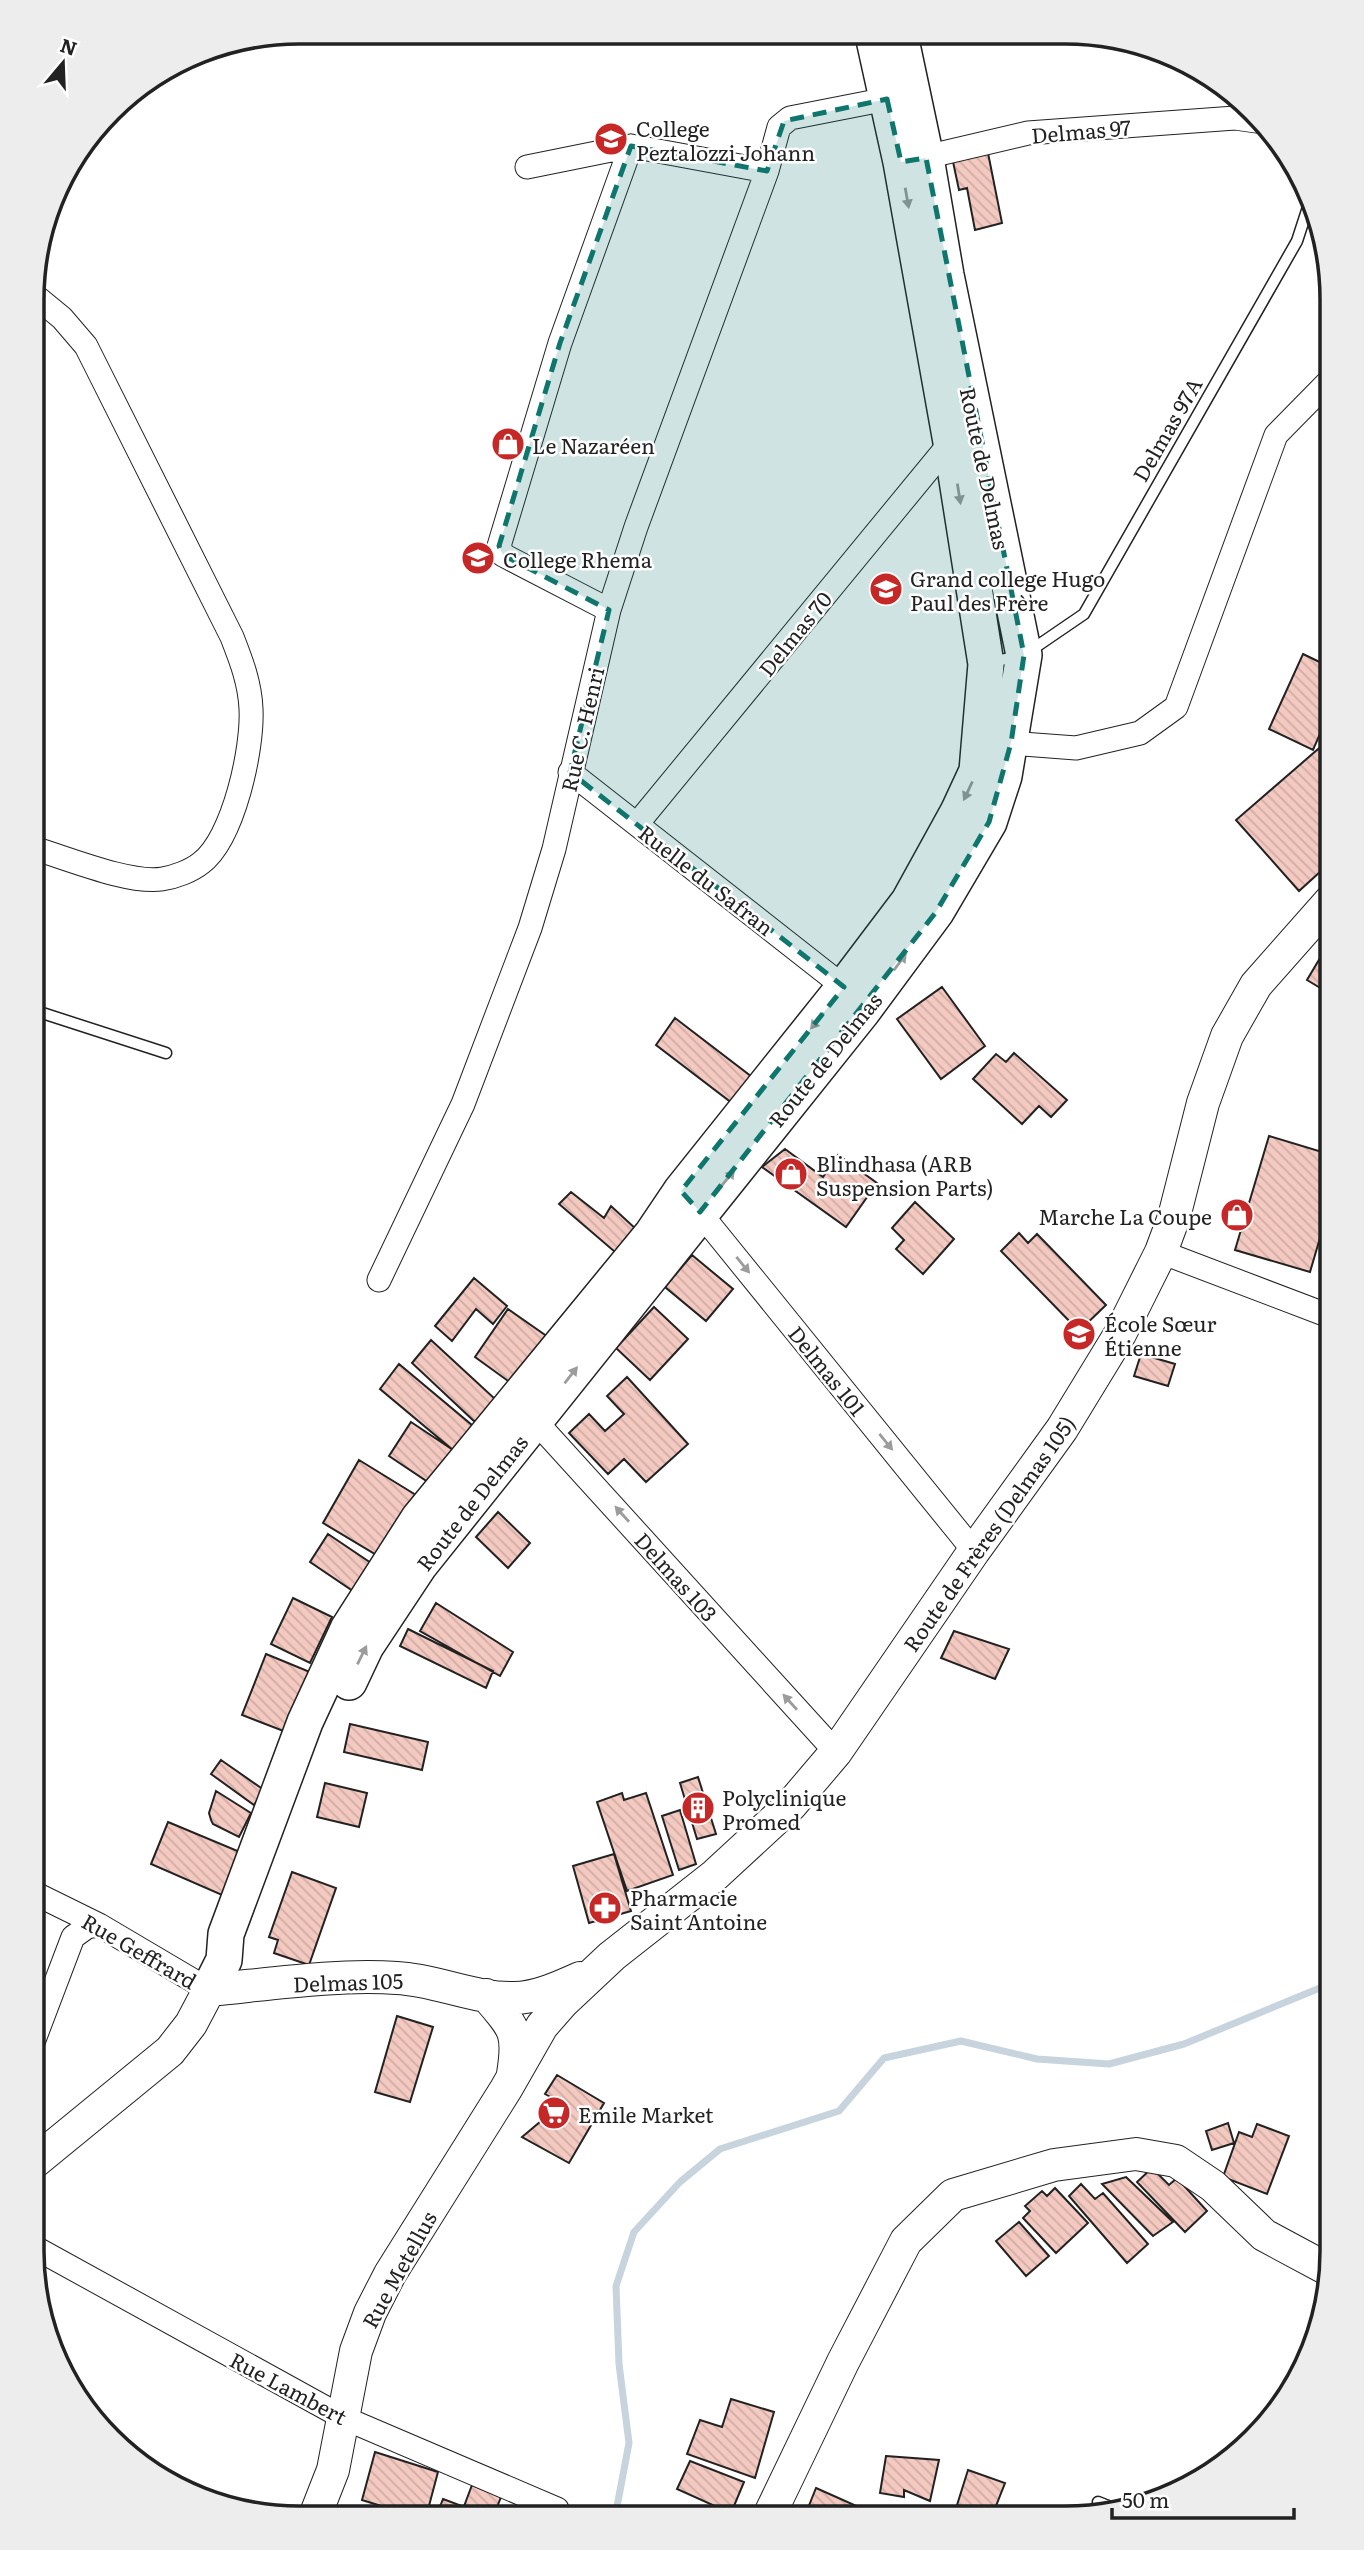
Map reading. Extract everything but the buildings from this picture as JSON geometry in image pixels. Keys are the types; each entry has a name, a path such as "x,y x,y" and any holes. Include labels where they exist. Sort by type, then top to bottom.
{"main road":[{"name":"Route de Delmas","path":"690,1201 909,901 958,812 977,771 996,742 1024,655 946,275 913,160 887,99 875,44"},
{"name":"Route de Delmas","path":"44,2151 170,2051 191,2024 217,1975 226,1934 305,1722 348,1629 419,1518 526,1410 652,1234 690,1201 862,1012 936,912 989,822 1004,776 996,742 951,442 913,160 901,44"},
{"name":"Route de Frères (Delmas 105)","path":"512,2079 542,2026 563,2001 612,1956 724,1867 791,1805 836,1752 974,1551 1062,1429 1120,1334 1161,1252 1174,1217 1203,1103 1227,1036 1256,985 1320,913"},
{"name":"Delmas 105","path":"217,1975 398,1978 435,1982 486,1995 515,1998 561,1986 594,1973"},
{"path":"486,1995 510,2023 517,2045 512,2079"},
{"name":"Rue Metellus","path":"318,2506 333,2470 356,2351 370,2313 390,2274 512,2079"},
{"path":"774,2506 843,2362 906,2241 953,2195 1054,2165 1136,2154 1176,2161 1213,2186 1264,2235 1320,2265"}],"street":[{"name":"Rue C. Henri","path":"379,1280 463,1104 530,928 554,849 609,610 636,527 767,171 779,127 790,118 887,99"},
{"name":"Delmas 97","path":"913,160 1028,133 1235,118 1246,120"},
{"path":"527,167 631,146 767,171"},
{"path":"609,610 503,555 499,546 560,343 631,146"},
{"path":"44,304 74,330 86,346 232,637 246,673 251,709 244,776 235,808 220,838 203,862 183,874 161,880 137,879 44,851"},
{"path":"996,742 1076,748 1140,733 1176,707 1276,435 1320,390"},
{"name":"Delmas 70","path":"637,824 951,442"},
{"name":"Ruelle du Safran","path":"570,772 844,987"},
{"name":"Delmas 101","path":"690,1201 974,1551"},
{"path":"1161,1252 1320,1312"},
{"name":"Delmas 103","path":"526,1410 836,1752"},
{"name":"Rue Geffrard","path":"44,1898 99,1925 217,1975"},
{"path":"44,2013 73,1937 87,1927 99,1925"},
{"name":"Rue Lambert","path":"44,2253 344,2418 550,2506"}],"lane":[{"name":"Delmas 97A","path":"1024,655 1084,614 1297,241 1306,214"},
{"path":"986,664 1024,655"},
{"path":"44,1014 166,1053"}],"highlighted area":[{"path":"887,99 901,162 926,158 1024,655 1011,743 989,822 936,912 700,1212 681,1191 844,987 570,772 609,610 503,555 499,546 560,343 631,146 767,171 784,121"}],"waterway":[{"path":"617,2506 629,2443 619,2364 616,2286 634,2232 680,2182 720,2149 839,2111 884,2058 961,2041 1037,2059 1109,2064 1184,2044 1320,1988"}],"place":[{"name":"College Peztalozzi Johann","path":"611,139"},
{"name":"Le Nazaréen","path":"508,444"},
{"name":"College Rhema","path":"478,558"},
{"name":"Grand college Hugo Paul des Frère","path":"886,589"},
{"name":"Blindhasa (ARB Suspension Parts)","path":"791,1174"},
{"name":"Marche La Coupe","path":"1237,1215"},
{"name":"École Sœur Étienne","path":"1079,1334"},
{"name":"Polyclinique Promed","path":"698,1808"},
{"name":"Pharmacie Saint Antoine","path":"605,1908"},
{"name":"Emile Market","path":"554,2113"}]}
